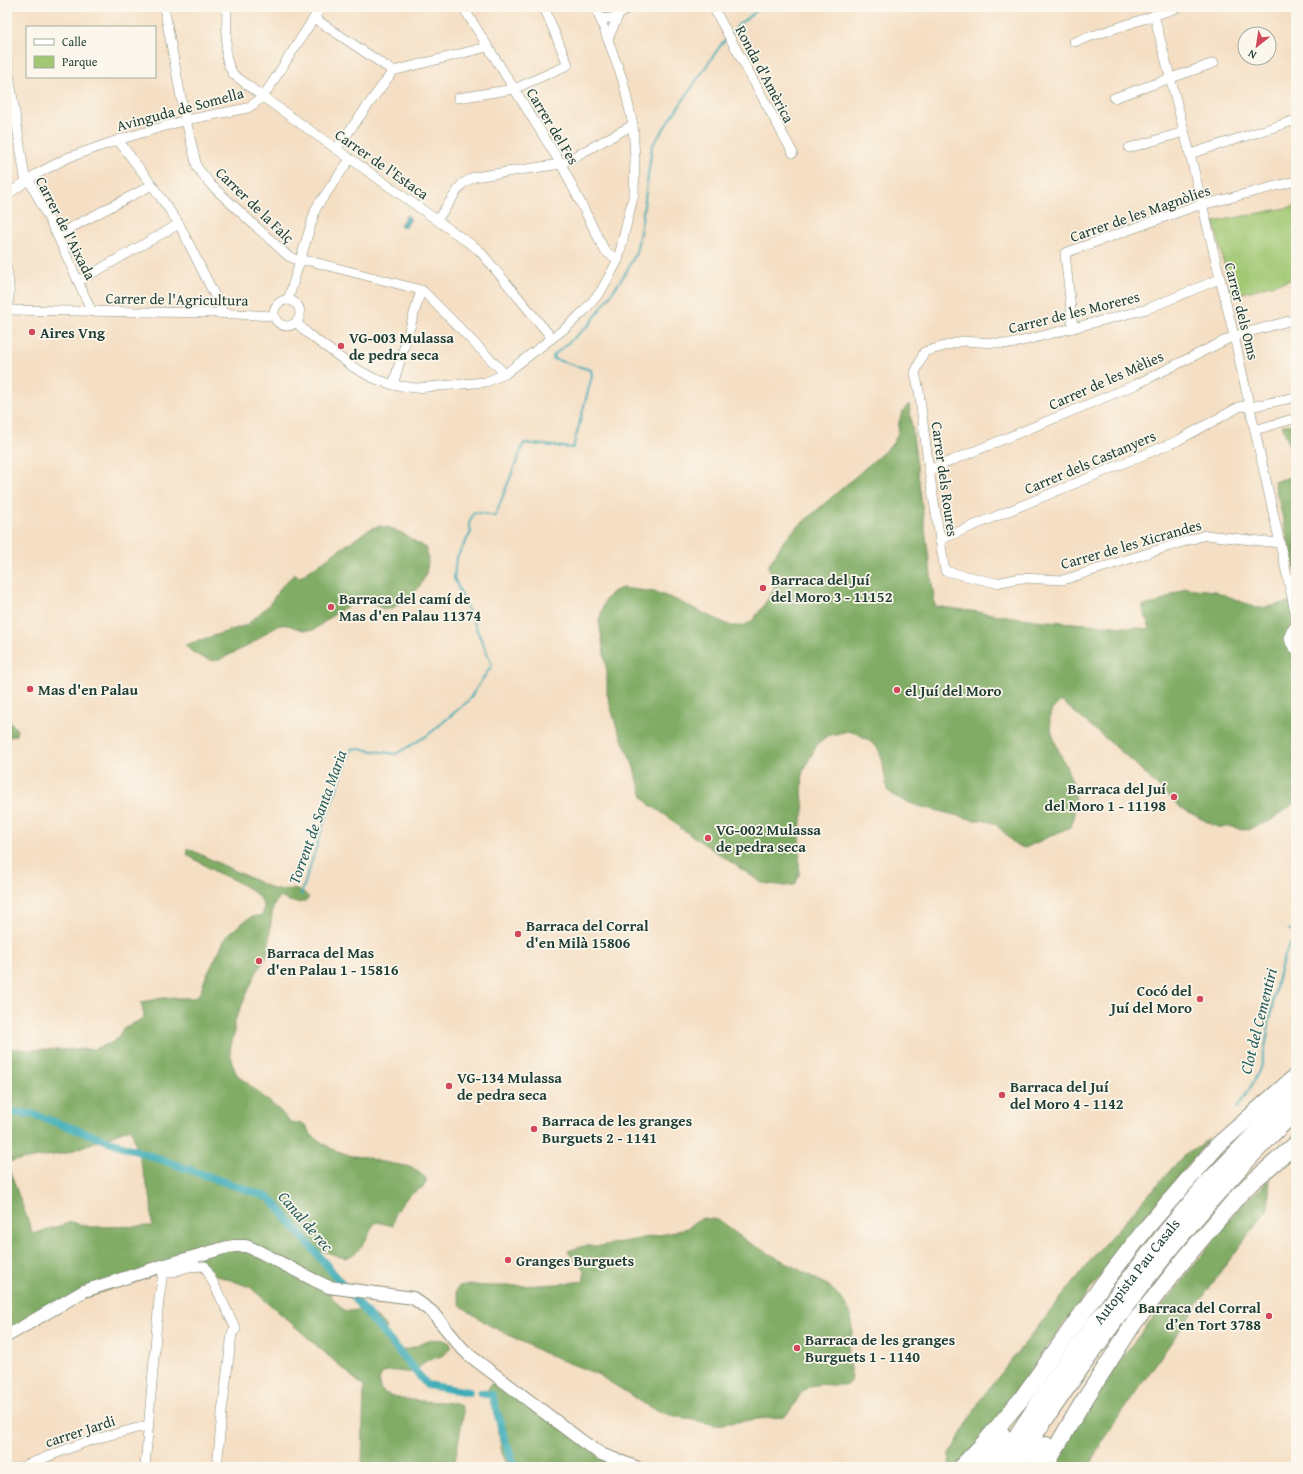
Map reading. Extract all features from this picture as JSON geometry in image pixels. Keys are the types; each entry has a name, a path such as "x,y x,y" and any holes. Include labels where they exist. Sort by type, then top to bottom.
{"highway":[{"path":"961,1467 986,1441 1022,1398 1103,1284 1147,1227 1218,1146 1296,1076"},
{"name":"Autopista Pau Casals","path":"996,1467 1043,1396 1095,1322 1166,1232 1209,1181 1296,1091"},
{"name":"Autopista Pau Casals","path":"1013,1467 1104,1333 1138,1290 1212,1200 1244,1164 1296,1111"},
{"path":"1032,1467 1064,1417 1116,1344 1187,1256 1250,1184 1269,1159 1296,1132"},
{"path":"1250,1184 1296,1144"},
{"path":"1045,1467 1078,1410 1134,1323"},
{"path":"982,1467 1022,1398"}],"street":[{"name":"Carrer de la Falç","path":"164,7 178,82 197,167 211,185 288,256 299,261 288,300"},
{"name":"Carrer de l'Estaca","path":"227,7 226,56 233,74 263,97 479,250 552,338"},
{"name":"Avinguda de Somella","path":"7,195 67,158 118,140 186,120 248,108 263,97 321,7"},
{"name":"Carrer del Fes","path":"462,7 561,164 605,251 618,260"},
{"path":"458,98 514,89 568,65 544,7"},
{"path":"296,322 307,333 353,367 373,378 393,385 416,388 486,382 505,374 568,326 585,310 601,291 618,260 634,193 635,159 633,125 623,81 596,7"},
{"path":"601,18 609,20 618,16 629,7"},
{"name":"Ronda d'Amèrica","path":"713,7 793,153"},
{"path":"1074,42 1180,7"},
{"name":"Carrer dels Oms","path":"1154,15 1203,205 1219,279 1234,336 1296,616"},
{"path":"608,39 618,16"},
{"path":"314,18 393,71"},
{"path":"336,149 393,71 487,47"},
{"name":"Carrer de l'Aixada","path":"7,62 25,178 31,184 57,235 92,312"},
{"path":"1114,98 1214,63"},
{"path":"1190,154 1296,120"},
{"path":"437,220 462,184 474,177 561,164 633,125"},
{"path":"1129,148 1184,132"},
{"path":"118,140 179,224 224,314"},
{"path":"350,159 316,208 299,261 310,261 421,290 505,374"},
{"name":"Carrer de les Magnòlies","path":"1073,328 1065,254 1190,208 1296,181"},
{"path":"57,235 152,185"},
{"path":"79,281 179,224"},
{"path":"7,269 10,289 7,309"},
{"name":"Carrer de les Moreres","path":"919,391 915,373 924,352 962,341 1011,344 1147,309 1219,279"},
{"path":"393,385 421,290"},
{"path":"288,300 294,302 299,309 300,315 296,322 289,326 284,326 275,320 274,308 280,301 288,300"},
{"name":"Carrer de l'Agricultura","path":"7,309 274,316"},
{"name":"Carrer de les Mèlies","path":"929,470 1135,385 1234,336 1296,319"},
{"name":"Carrer dels Roures","path":"919,391 944,571"},
{"name":"Carrer dels Castanyers","path":"939,540 1177,441 1241,406 1250,407 1296,397"},
{"path":"1255,430 1296,418"},
{"name":"Carrer de les Xicrandes","path":"944,571 996,583 1021,578 1063,580 1205,535 1279,543"},
{"path":"1296,626 1290,633 1289,640 1291,645 1296,650"},
{"path":"7,1336 84,1291 163,1270 224,1248 246,1246 329,1286 413,1298 432,1312 469,1355 582,1441 601,1454 636,1467"},
{"path":"163,1270 170,1273 188,1267 205,1266 236,1329 232,1333 217,1467"},
{"path":"145,1467 159,1299 163,1270"},
{"name":"carrer Jardi","path":"22,1467 80,1444 149,1425"}],"green space":[{"path":"1296,206 1296,278 1232,296 1214,222"},
{"path":"909,404 935,606 1036,620 1150,629 1142,606 1157,603 1185,588 1215,591 1257,608 1268,607 1296,600 1296,802 1270,821 1249,830 1232,827 1217,827 1179,807 1130,759 1061,701 1052,710 1050,726 1057,747 1071,777 1075,801 1073,817 1070,827 1025,848 1015,845 995,824 985,820 974,820 915,805 896,797 887,790 882,758 877,747 858,734 848,731 827,736 818,743 803,771 802,792 804,812 801,822 799,875 795,885 785,886 762,883 679,827 670,818 650,805 643,797 633,765 616,725 607,694 607,673 599,621 605,600 612,592 622,588 655,592 674,599 731,626 742,626 751,622 763,607 774,588 773,577 768,566 785,539 893,443 898,433 902,412"},
{"path":"1296,424 1296,460 1293,456 1282,425"},
{"path":"1296,475 1296,573 1274,482"},
{"path":"378,526 391,528 427,549 428,563 422,583 412,595 399,605 384,610 367,602 353,604 332,616 314,630 309,631 288,625 278,626 253,643 215,661 200,657 185,645 247,625 269,605 282,586 294,574 300,577 368,530"},
{"path":"7,718 17,730 16,735 7,738"},
{"path":"187,848 273,889 292,889 301,891 309,898 306,901 298,903 279,897 273,907 268,955 256,973 234,1023 234,1034 230,1050 232,1063 236,1073 279,1110 290,1122 302,1123 306,1126 312,1136 332,1149 352,1156 366,1157 377,1161 412,1167 426,1178 426,1183 423,1187 409,1195 395,1213 393,1226 377,1222 372,1227 361,1247 349,1257 345,1258 320,1251 317,1252 316,1257 334,1273 335,1281 331,1296 344,1310 364,1310 378,1319 386,1327 386,1340 393,1350 404,1350 434,1340 450,1342 451,1347 444,1355 426,1361 414,1372 387,1371 380,1377 379,1383 381,1389 387,1394 395,1397 416,1401 447,1402 461,1406 463,1416 454,1467 362,1467 364,1387 250,1287 185,1264 54,1308 7,1340 7,1164 33,1234 72,1222 90,1227 152,1226 151,1200 131,1128 66,1153 7,1162 7,1048 30,1050 95,1049 113,1042 125,1028 144,1018 142,1002 163,998 193,998 198,995 227,935 251,917 262,915 264,907 261,900 247,888 192,858 187,854"},
{"path":"1209,1139 1141,1223 1066,1321 1008,1402 974,1467 949,1467 950,1454 980,1400 1098,1251 1182,1157"},
{"path":"1270,1179 1268,1209 1225,1266 1107,1433 1088,1467 1044,1467 1116,1365 1236,1211"},
{"path":"703,1218 718,1220 748,1242 829,1286 842,1299 849,1311 852,1321 852,1333 847,1354 852,1378 850,1383 845,1385 822,1384 807,1388 784,1417 716,1425 666,1414 648,1406 597,1374 548,1355 489,1325 461,1306 456,1291 459,1286 463,1285 529,1285 584,1281 584,1270 568,1251 584,1246 601,1246 670,1233 690,1227 693,1223"},
{"path":"496,1383 622,1467 509,1467 502,1453 495,1411 488,1389 491,1384"}],"water":[{"path":"407,215 411,219 405,228 400,225"}],"waterway":[{"name":"Torrent de Santa Maria","path":"731,34 739,24 762,7"},
{"name":"Torrent de Santa Maria","path":"301,895 323,826 352,748 396,754 428,735 468,701 492,665 454,578 456,559 471,532 469,523 474,512 495,516 524,443 573,448 592,376 591,370 553,359 554,355 590,324 625,274 636,253 642,221 652,146 726,39"},
{"path":"1289,930 1296,927"},
{"name":"Clot del Cementiri","path":"1237,1108 1254,1082 1259,1071 1277,980 1288,948 1296,937"},
{"name":"Canal de rec","path":"7,1112 32,1114 270,1198 427,1385 469,1392"},
{"name":"Canal de rec","path":"481,1393 492,1395 506,1443 515,1467"}],"place":[{"name":"Aires Vng","path":"32,332"},
{"name":"VG-003 Mulassa de pedra seca","path":"341,346"},
{"name":"Barraca del Juí del Moro 3 - 11152","path":"763,588"},
{"name":"Barraca del camí de Mas d'en Palau 11374","path":"331,607"},
{"name":"Mas d'en Palau","path":"30,689"},
{"name":"el Juí del Moro","path":"897,690"},
{"name":"Barraca del Juí del Moro 1 - 11198","path":"1174,797"},
{"name":"VG-002 Mulassa de pedra seca","path":"708,838"},
{"name":"Barraca del Corral d'en Milà 15806","path":"518,934"},
{"name":"Barraca del Mas d'en Palau 1 - 15816","path":"259,961"},
{"name":"Cocó del Juí del Moro","path":"1200,999"},
{"name":"VG-134 Mulassa de pedra seca","path":"449,1086"},
{"name":"Barraca del Juí del Moro 4 - 1142","path":"1002,1095"},
{"name":"Barraca de les granges Burguets 2 - 1141","path":"534,1129"},
{"name":"Granges Burguets","path":"508,1260"},
{"name":"Barraca del Corral d’en Tort 3788","path":"1269,1316"},
{"name":"Barraca de les granges Burguets 1 - 1140","path":"797,1348"}]}
